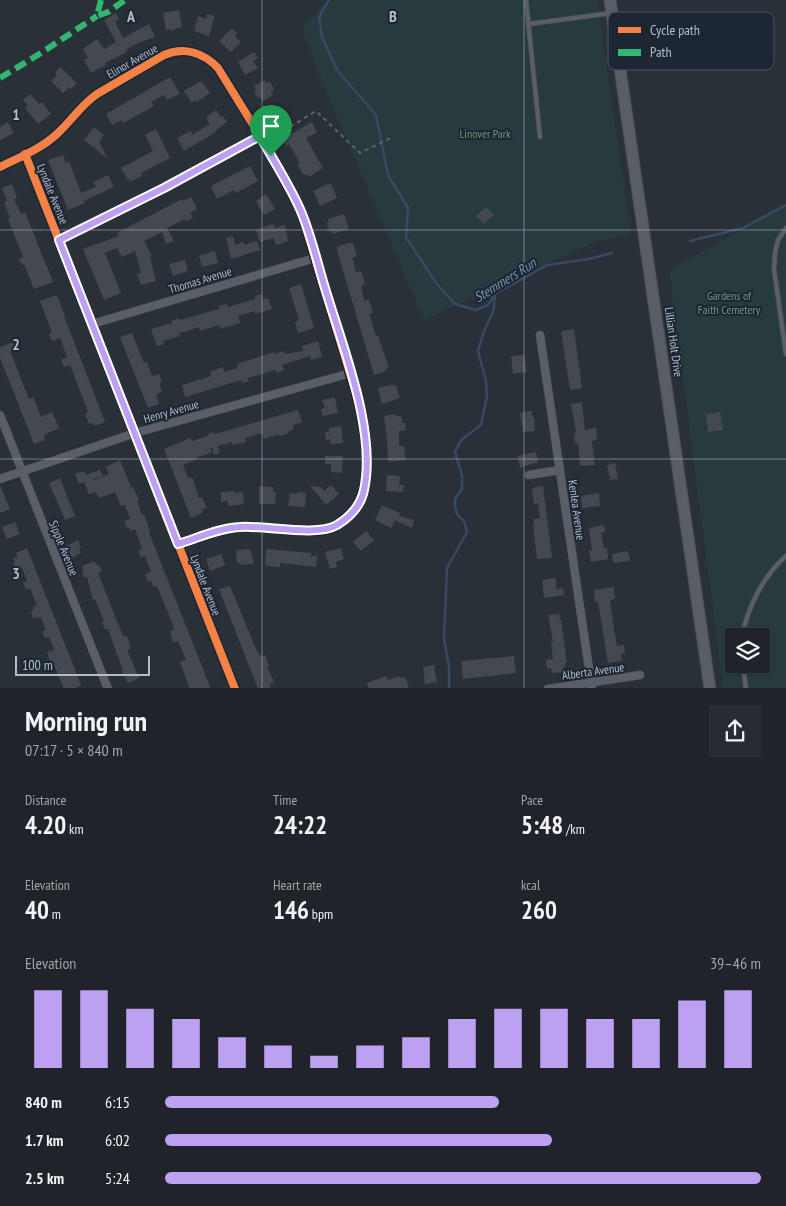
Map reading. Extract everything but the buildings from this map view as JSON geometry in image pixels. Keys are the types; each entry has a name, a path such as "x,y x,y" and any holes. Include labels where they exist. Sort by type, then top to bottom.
{"main road":[{"name":"Lillian Holt Drive","path":"620,70 710,688"}],"street":[{"name":"Elinor Avenue","path":"0,167 38,149 52,138 87,101 164,55 178,51 192,52 210,59 218,68 262,139 300,208 359,403 365,433 364,490 357,507 335,526 326,529 241,527 216,532 178,544"},
{"path":"59,240 262,139"},
{"name":"Lyndale Avenue","path":"25,154 235,688"},
{"name":"Thomas Avenue","path":"92,324 315,258"},
{"name":"Kenlea Avenue","path":"540,335 592,685"},
{"name":"Henry Avenue","path":"0,479 135,433 351,373"},
{"name":"Sipple Avenue","path":"0,415 108,688"},
{"path":"529,475 560,470"},
{"name":"Alberta Avenue","path":"548,688 592,685 640,675"}],"lane":[{"path":"526,0 540,137"},
{"path":"529,24 608,14"},
{"path":"786,228 778,240 774,269 786,354"},
{"path":"744,628 757,593 769,575 786,556"},
{"path":"744,673 746,688"}],"path":[{"path":"262,139 316,111 360,154 393,137"}],"green space":[{"name":"Linover Park","path":"327,0 597,0 631,234 598,241 424,320 324,87 302,29"},
{"name":"Gardens of Faith Cemetery","path":"786,205 786,688 723,688 669,270"}],"waterway":[{"name":"Stemmers Run","path":"329,0 319,17 322,37 337,70 376,115 388,175 408,208 406,237 436,283 455,304 476,310 488,305 495,294 547,265 589,259 612,253"},
{"name":"Stemmers Run","path":"690,241 743,228 786,205"},
{"path":"449,688 449,667 444,639 447,568 467,532 464,521 457,514 455,505 455,499 462,489 462,475 455,452 461,440 481,425 487,396 486,381 478,351 484,331 493,312 495,296"}],"marked path":[{"path":"101,0 97,16 108,12 125,0"},
{"path":"0,78 97,16"}],"cycle path":[{"path":"0,167 45,144 97,94 164,55 171,52 186,51 206,58 218,68 260,136 300,208 359,403 367,462 363,492 357,505 348,516 325,530 233,528 178,545"},
{"path":"25,154 235,688"}],"route":[{"path":"260,136 271,156 300,208 359,403 365,433 366,457 366,477 362,499 344,520 326,529 306,530 258,526 230,528 178,544 59,240 164,188 260,136"}]}
